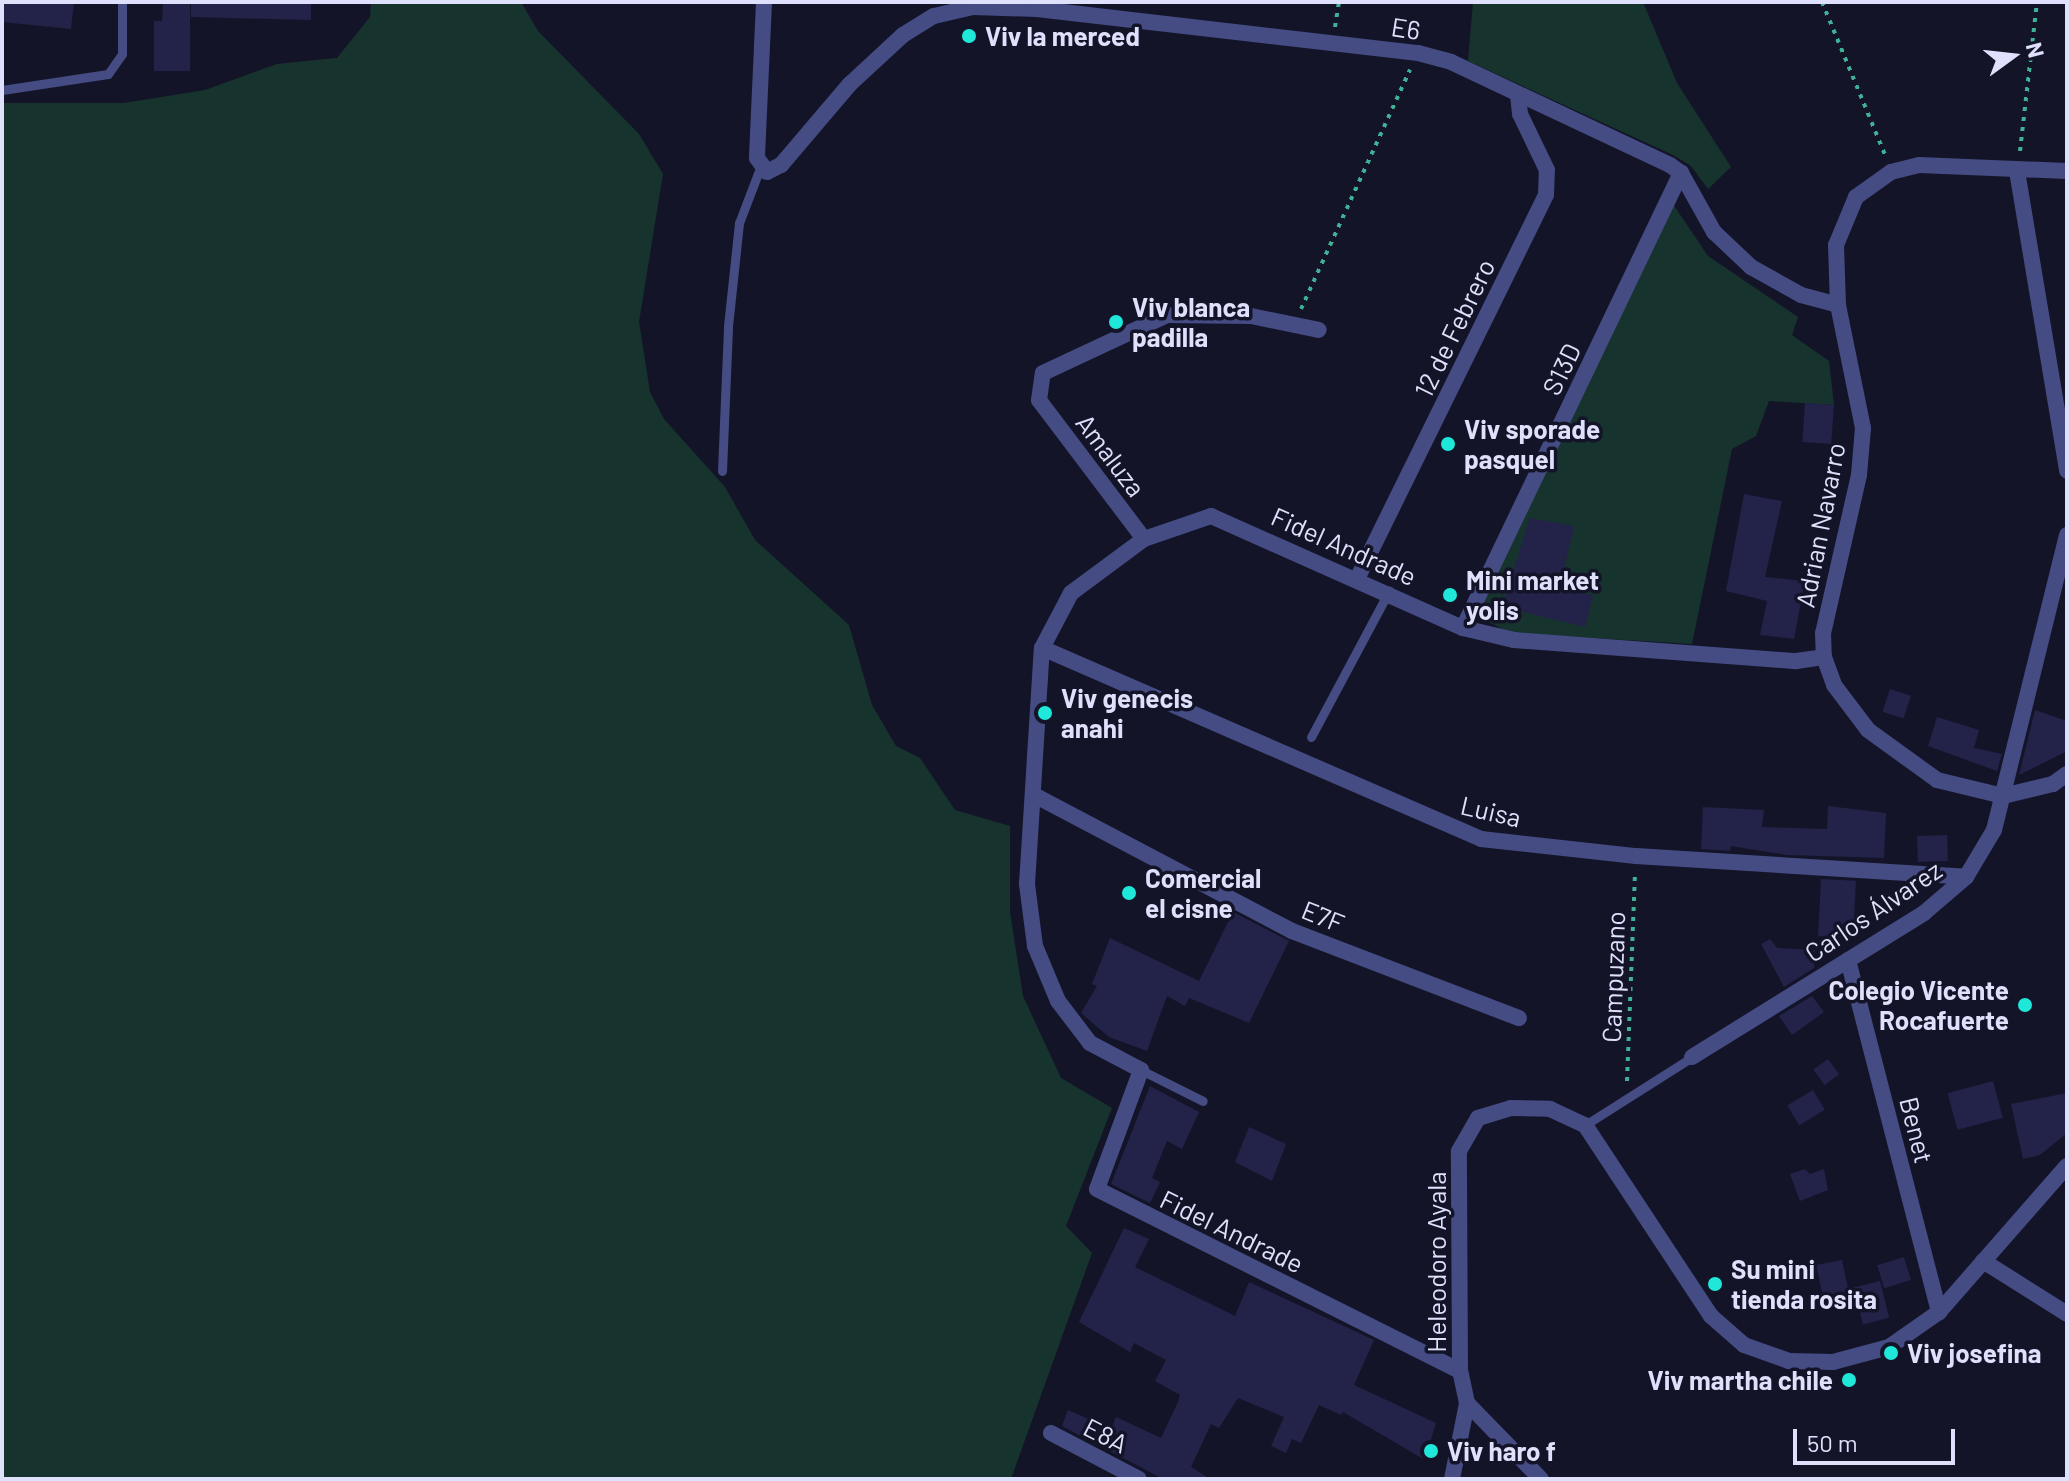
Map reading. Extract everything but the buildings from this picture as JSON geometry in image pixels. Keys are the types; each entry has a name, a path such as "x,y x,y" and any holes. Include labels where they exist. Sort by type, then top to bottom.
{"street":[{"path":"760,168 756,118 764,2"},
{"name":"E6","path":"760,168 767,172 781,165 850,84 903,35 934,16 973,7 1037,9 1418,53 1451,62 1681,173"},
{"name":"12 de Febrero","path":"1358,577 1546,195 1547,170 1520,114 1518,96"},
{"name":"Adrian Navarro","path":"2003,796 1937,780 1900,756 1868,730 1834,685 1824,657 1823,633 1859,475 1863,428 1838,305 1836,245 1856,197 1891,172 1919,165 2067,171"},
{"path":"2017,171 2067,471"},
{"path":"1681,173 1714,232 1751,267 1801,295 1838,305"},
{"name":"S13D","path":"1463,628 1681,173"},
{"name":"Amaluza","path":"1144,539 1039,400 1043,373 1157,318 1176,314 1295,322"},
{"path":"1295,322 1319,330"},
{"name":"Fidel Andrade","path":"1460,1371 1100,1193 1097,1184 1141,1070 1090,1043 1058,1001 1035,946 1027,884 1042,648 1071,593 1144,539 1211,516 1358,577 1463,628 1570,647 1796,661 1824,657"},
{"name":"Carlos Álvarez","path":"1692,1057 1924,913 1966,877 1994,830 2067,535"},
{"name":"Luisa","path":"1042,648 1469,835 1636,856 1966,877"},
{"path":"2003,796 2053,784 2067,774"},
{"name":"E7F","path":"1034,795 1292,931 1519,1018"},
{"name":"Benet","path":"1848,960 1939,1312"},
{"name":"Heleodoro Ayala","path":"1452,1479 1467,1403 1460,1371 1459,1151 1478,1118 1511,1108 1550,1109 1585,1125"},
{"path":"1585,1125 1711,1316 1744,1345 1789,1361 1833,1362 1889,1347 1939,1312 2067,1166"},
{"path":"1983,1261 2067,1314"},
{"path":"1467,1403 1541,1479"},
{"name":"E8A","path":"1051,1433 1139,1479"}],"lane":[{"path":"2,90 108,74 122,54 122,2"},
{"path":"722,471 728,326 739,223 760,168"},
{"path":"1311,737 1389,591"},
{"name":"Carlos Álvarez","path":"1585,1125 1692,1057"},
{"path":"1141,1070 1203,1101"}],"path":[{"path":"1822,2 1891,172"},
{"path":"2017,171 2037,2"},
{"path":"1295,322 1418,53"},
{"name":"Campuzano","path":"1626,1099 1636,856"}],"green space":[{"path":"371,2 521,2 538,31 639,134 663,174 639,322 650,392 664,419 725,487 755,540 849,625 872,705 896,746 920,758 955,810 1010,826 1010,912 1023,996 1061,1078 1112,1108 1066,1226 1092,1253 1011,1479 2,1479 2,103 124,103 205,90 277,64 337,58 370,17"},
{"path":"1473,2 1643,2 1677,83 1731,167 1708,189 1691,166 1673,155 1468,61"},
{"path":"1673,204 1708,256 1798,317 1792,335 1829,361 1834,405 1769,401 1756,436 1732,449 1692,644 1510,633 1477,616"}],"place":[{"name":"Viv la merced","path":"969,36"},
{"name":"Viv blanca padilla","path":"1116,322"},
{"name":"Viv sporade pasquel","path":"1448,444"},
{"name":"Mini market yolis","path":"1450,595"},
{"name":"Viv genecis anahi","path":"1045,713"},
{"name":"Comercial el cisne","path":"1129,893"},
{"name":"Colegio Vicente Rocafuerte","path":"2025,1005"},
{"name":"Su mini tienda rosita","path":"1715,1284"},
{"name":"Viv josefina","path":"1891,1353"},
{"name":"Viv martha chile","path":"1849,1380"},
{"name":"Viv haro f","path":"1431,1451"}]}
